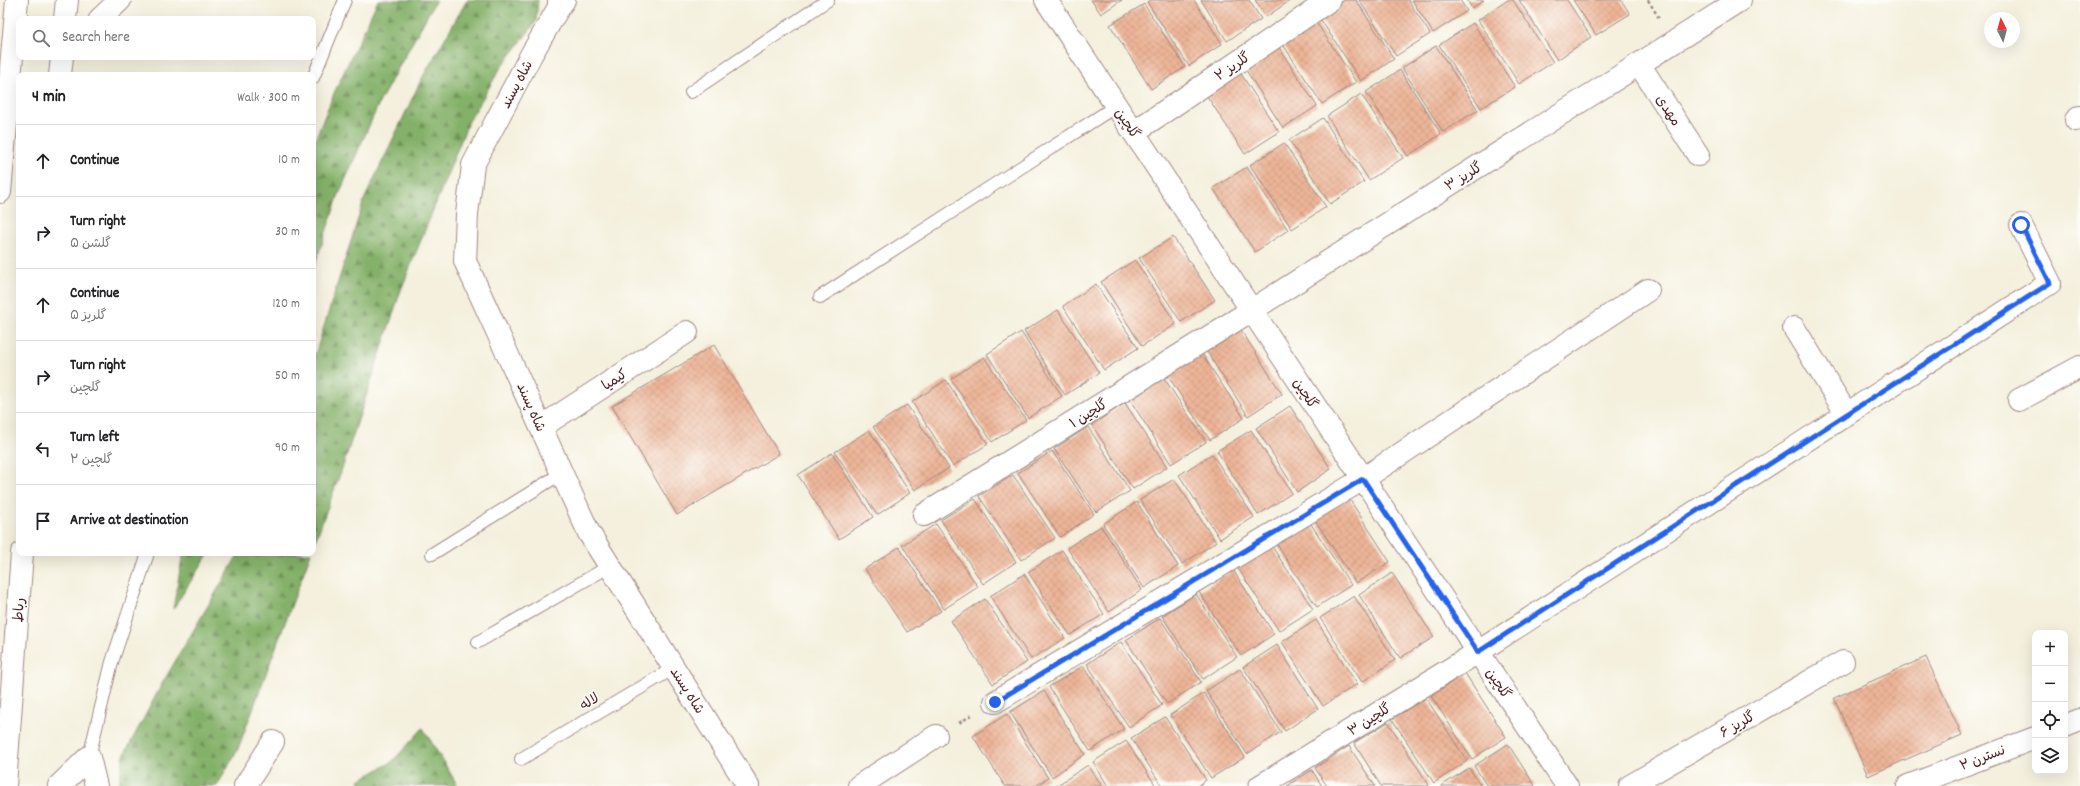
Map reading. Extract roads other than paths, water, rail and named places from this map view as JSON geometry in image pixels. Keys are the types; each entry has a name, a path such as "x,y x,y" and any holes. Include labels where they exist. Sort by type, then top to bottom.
{"street":[{"path":"0,192 17,0"},
{"path":"65,16 67,0"},
{"path":"103,16 120,0"},
{"name":"گلچین","path":"1046,0 1567,786"},
{"name":"گلریز ۲","path":"1134,132 1330,0"},
{"name":"گلریز ۳","path":"1252,310 1740,0"},
{"name":"شاه پسند","path":"561,2 531,55 473,165 467,222 465,261 589,533 748,786"},
{"path":"60,72 62,60"},
{"name":"مهدی","path":"1639,64 1698,155"},
{"name":"گلچین ۳","path":"1260,786 1478,652 1846,413 2050,283 2021,225"},
{"path":"995,702 1363,479 1648,290"},
{"name":"گلچین ۱","path":"924,515 1252,310"},
{"path":"1794,328 1846,413"},
{"name":"کیمیا","path":"541,427 687,332"},
{"path":"2018,400 2080,366"},
{"name":"رباط","path":"5,786 22,556"},
{"name":"گلریز ۶","path":"1630,786 1843,662"},
{"path":"2068,725 2080,720"},
{"path":"859,786 936,736"},
{"name":"نسترن ۲","path":"1908,786 2032,739"},
{"path":"247,785 273,742"},
{"path":"59,786 89,757"},
{"path":"89,757 96,786"}],"lane":[{"path":"315,72 345,0"},
{"path":"691,92 828,0"},
{"path":"820,297 1116,106"},
{"path":"432,554 562,473"},
{"path":"89,757 112,662 147,556"},
{"path":"478,642 610,566"},
{"name":"لاله","path":"521,759 674,668"}]}
